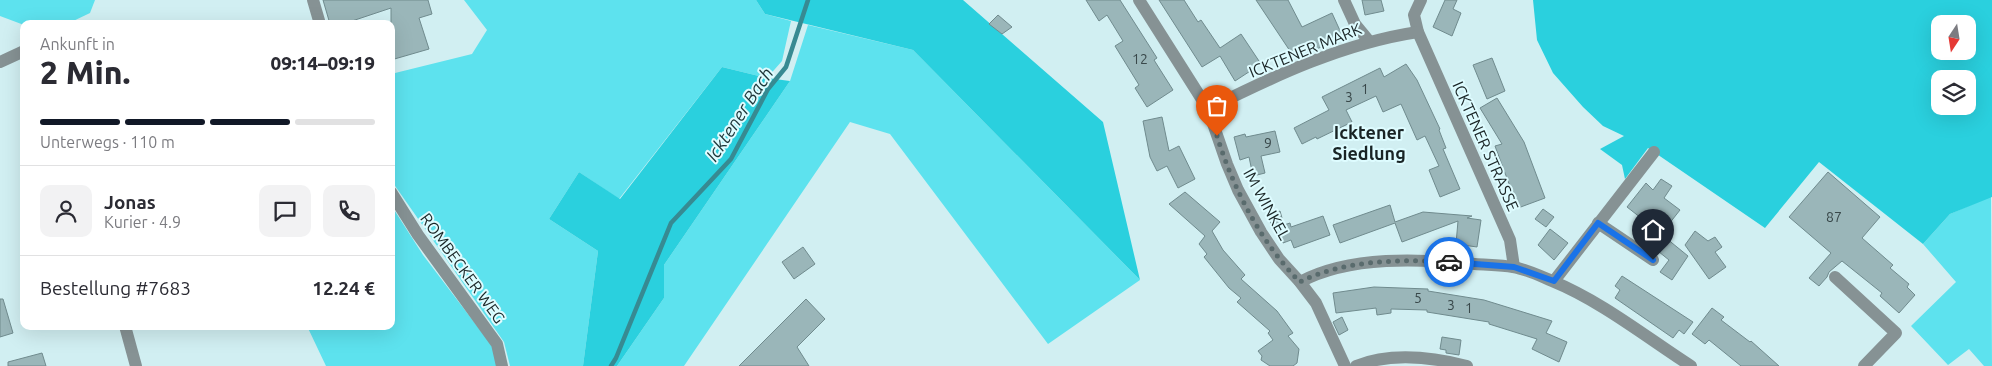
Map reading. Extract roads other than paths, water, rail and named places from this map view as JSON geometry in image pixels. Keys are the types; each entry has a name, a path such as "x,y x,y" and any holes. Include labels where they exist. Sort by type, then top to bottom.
{"street":[{"path":"313,0 319,20"},
{"name":"IM WINKEL","path":"1139,0 1208,109 1220,147 1238,190 1261,232 1276,255 1316,303 1345,366"},
{"path":"1344,0 1355,24 1369,41"},
{"name":"ICKTENER STRASSE","path":"1421,0 1414,15 1418,32 1510,240 1514,267"},
{"name":"ICKTENER MARK","path":"1208,109 1306,64 1369,41 1418,32"},
{"path":"0,62 20,53"},
{"path":"1554,281 1654,152"},
{"name":"ROMBECKER WEG","path":"395,198 418,235 498,344 502,366"},
{"path":"1598,223 1653,260"},
{"path":"1300,282 1330,270 1396,261 1423,260 1514,267 1554,281 1598,305 1691,366"},
{"path":"1835,278 1896,333 1864,366"},
{"path":"127,330 136,366"},
{"path":"1356,366 1370,360 1409,358 1443,360 1467,366"}],"waterway":[{"name":"Icktener Bach","path":"611,366 616,358 671,223 731,159 768,89 786,67 808,0"}],"district":[{"name":"Icktener Siedlung","path":"1369,142"}]}
